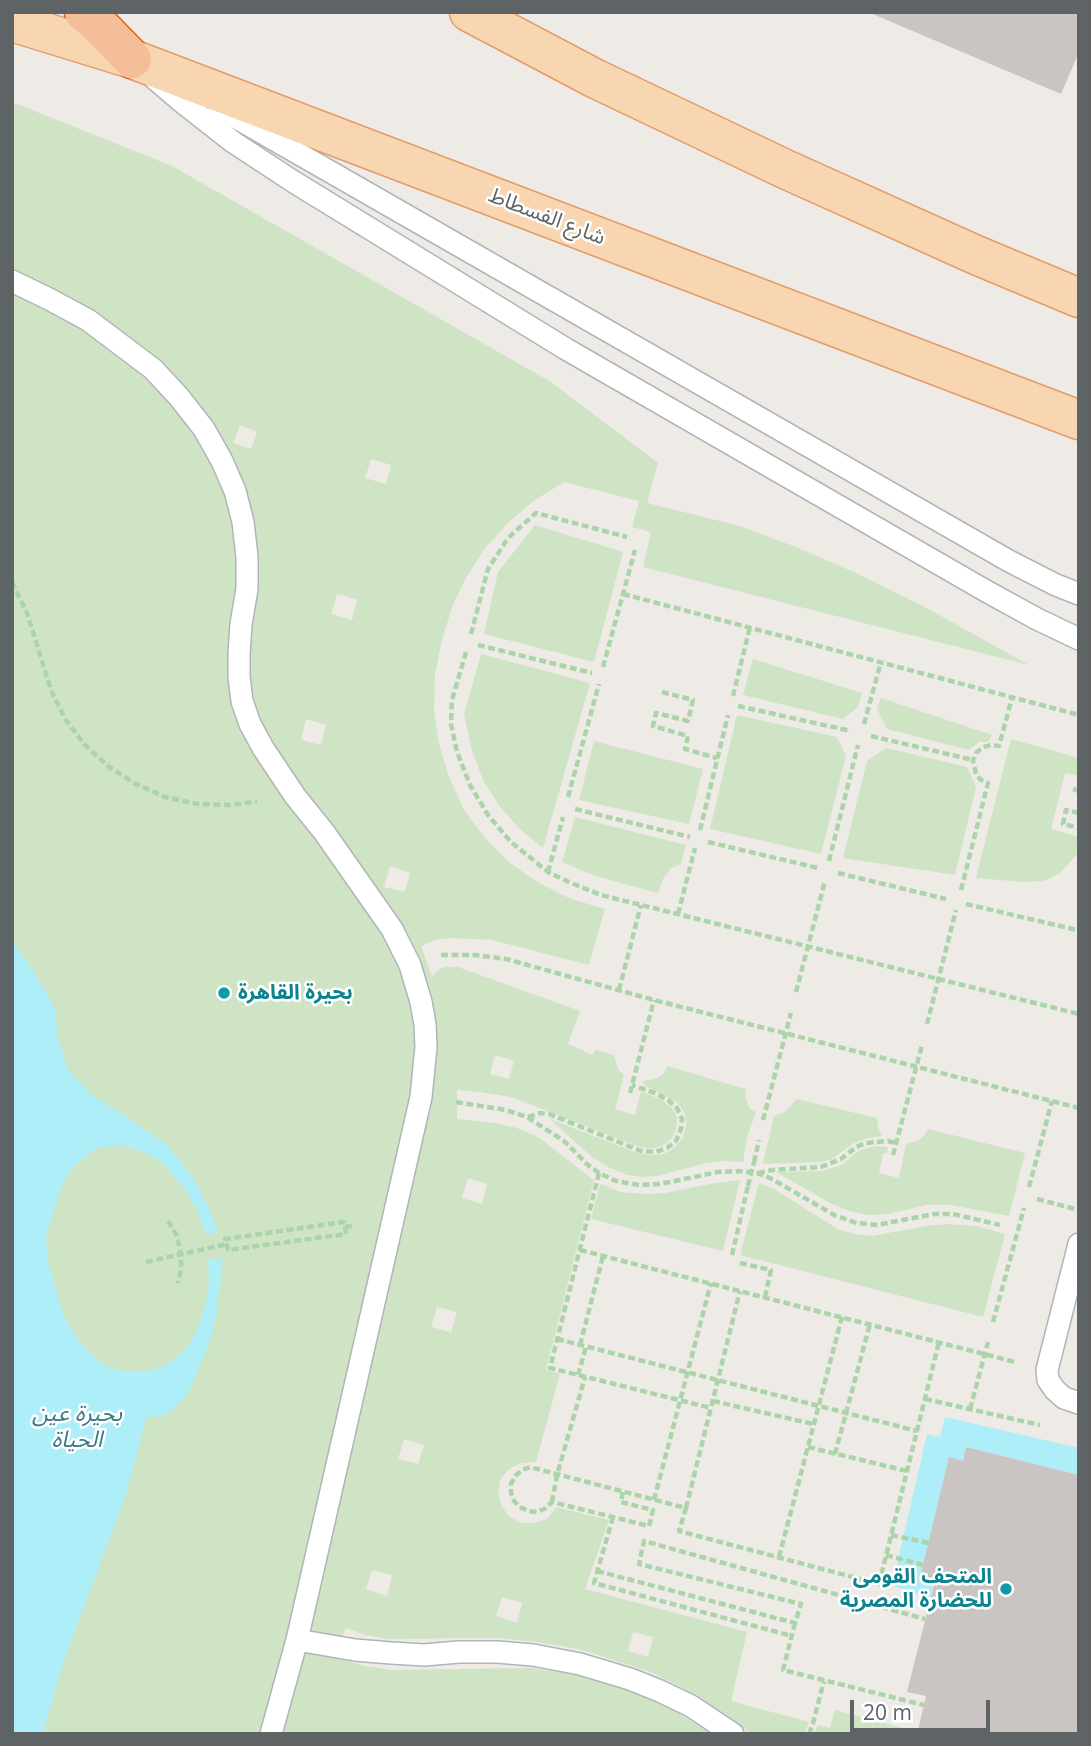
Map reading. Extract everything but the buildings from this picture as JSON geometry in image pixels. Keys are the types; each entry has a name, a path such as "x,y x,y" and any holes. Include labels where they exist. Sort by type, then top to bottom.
{"highway":[{"path":"84,12 132,59"}],"main road":[{"path":"469,12 594,78 785,169 1079,298"},
{"name":"شارع الفسطاط","path":"12,22 132,59 1079,420"}],"lane":[{"path":"132,59 1009,561 1079,594"},
{"path":"132,59 233,142 554,342 974,584 1079,639"},
{"path":"12,281 88,320 153,369 204,429 222,461 235,491 243,522 247,557 247,589 239,655 242,701 250,724 295,796 324,832 392,929 410,965 425,1024 426,1047 421,1097 297,1640 271,1734"},
{"path":"1079,1244 1047,1370 1048,1380 1055,1390 1064,1398 1079,1403"},
{"path":"297,1640 355,1650 424,1655 496,1652 533,1655 580,1664 660,1691 691,1706 733,1734"}],"path":[{"path":"471,634 488,569 508,538 536,513 627,537"},
{"path":"603,667 635,550"},
{"path":"12,582 26,613 51,690 65,719 85,745 109,767 136,784 165,797 198,804 230,805 295,796"},
{"path":"623,594 1079,715"},
{"path":"733,696 750,627"},
{"path":"478,645 592,673"},
{"path":"466,652 452,700 451,724 457,752 470,785 488,815 511,842 548,872 601,895 1079,1014"},
{"path":"863,724 881,663"},
{"path":"568,797 598,684"},
{"path":"662,692 693,700 688,721 656,713 653,726 688,736 685,749 718,758"},
{"path":"961,890 988,783 976,774 973,760 983,747 999,746 1012,698"},
{"path":"738,706 851,731"},
{"path":"700,830 728,715"},
{"path":"871,736 973,760"},
{"path":"829,860 858,745"},
{"path":"575,809 690,837"},
{"path":"1079,813 1066,810 1063,824 1079,828"},
{"path":"548,872 563,817"},
{"path":"708,842 818,868"},
{"path":"678,914 695,849"},
{"path":"838,873 946,899"},
{"path":"796,992 825,881"},
{"path":"966,904 1077,930"},
{"path":"619,990 641,905"},
{"path":"927,1024 956,910"},
{"path":"410,965 445,954 506,959 1079,1108"},
{"path":"630,1093 654,999"},
{"path":"764,1121 790,1013"},
{"path":"893,1155 922,1045"},
{"path":"527,1117 540,1113 549,1114 641,1150 655,1152 667,1148 676,1141 681,1129 682,1119 677,1108 656,1093 632,1085"},
{"path":"421,1097 481,1105 527,1117 564,1142 578,1158 616,1181 639,1185 660,1184 718,1172 758,1173 835,1216 857,1223 877,1225 934,1214 953,1214 1000,1225"},
{"path":"1029,1187 1052,1101"},
{"path":"732,1255 759,1140"},
{"path":"758,1173 821,1167 841,1159 866,1143 896,1143"},
{"path":"599,1173 550,1368 711,1408"},
{"path":"1037,1199 1079,1210"},
{"path":"993,1322 1024,1208"},
{"path":"168,1221 177,1236 181,1254 178,1283"},
{"path":"344,1222 346,1234 228,1250 226,1244 225,1239 344,1222"},
{"path":"146,1262 226,1244"},
{"path":"580,1250 985,1354"},
{"path":"603,1256 583,1346 582,1376 557,1475 552,1502 537,1512 528,1511 514,1501 511,1493 515,1476 530,1467 557,1475 686,1508"},
{"path":"740,1263 771,1270 765,1297"},
{"path":"654,1500 711,1283"},
{"path":"740,1291 679,1531 879,1584 939,1342"},
{"path":"779,1558 842,1317"},
{"path":"835,1454 870,1324"},
{"path":"557,1339 917,1431"},
{"path":"970,1409 988,1342"},
{"path":"925,1399 1052,1428"},
{"path":"713,1401 813,1424"},
{"path":"808,1447 907,1471"},
{"path":"552,1502 649,1526 653,1510 621,1502 624,1492"},
{"path":"613,1517 594,1583 792,1636"},
{"path":"891,1535 929,1543"},
{"path":"924,1705 783,1670 801,1604 639,1564 644,1542 925,1619"},
{"path":"886,1555 923,1565"},
{"path":"597,1571 795,1623"},
{"path":"809,1734 824,1681"}],"green space":[{"path":"12,102 172,166 551,382 658,463 647,503 740,526 796,547 925,607 1029,665 643,567 651,532 632,527 639,501 564,482 535,500 509,522 485,548 452,607 442,640 435,674 434,709 439,744 449,777 464,810 485,838 510,863 539,883 571,899 605,909 589,965 492,940 450,938 421,946 432,977 445,967 458,967 580,1011 568,1044 593,1055 595,1050 614,1055 618,1069 624,1075 615,1109 635,1115 641,1091 662,1100 671,1107 677,1117 672,1138 664,1145 647,1148 511,1097 457,1090 457,1119 495,1123 538,1137 594,1180 546,1370 560,1374 536,1462 521,1463 509,1469 500,1480 498,1494 502,1507 510,1517 522,1523 547,1519 556,1507 609,1520 585,1589 747,1632 731,1701 809,1722 804,1734 752,1734 712,1706 651,1672 579,1649 495,1638 388,1639 346,1628 333,1657 392,1670 532,1668 581,1676 633,1692 672,1709 712,1734 12,1734","holes":["240,425 257,432 251,449 233,443","371,459 391,465 386,484 365,478","337,594 357,600 352,620 331,614","306,719 326,725 321,745 301,740","390,866 410,873 405,892 384,887","495,1055 514,1061 509,1079 490,1074","468,1178 487,1184 482,1204 462,1198","437,1307 457,1312 451,1332 431,1327","404,1439 424,1445 418,1464 398,1459","372,1570 392,1575 387,1596 366,1589","502,1597 522,1603 517,1623 496,1616","633,1632 653,1637 648,1657 628,1651"]},
{"path":"535,525 623,552 594,662 484,634 498,572"},
{"path":"481,654 590,683 543,848 520,829 501,808 484,782 472,751 464,714"},
{"path":"753,659 862,693 858,707 843,719 743,695"},
{"path":"881,698 992,735 988,742 979,742 969,750 887,729 877,709"},
{"path":"737,715 837,737 846,756 821,854 710,829"},
{"path":"1011,739 1079,758 1079,776 1065,773 1051,829 1079,837 1079,852 1060,873 1044,881 976,878"},
{"path":"594,741 703,769 689,824 579,800"},
{"path":"886,748 967,767 976,787 955,875 843,858 867,761"},
{"path":"575,817 686,845 681,864 671,868 658,893 595,876 562,862"},
{"path":"667,1066 746,1089 745,1096 750,1109 756,1112 747,1137 743,1162 706,1163 658,1176 624,1174 592,1157 550,1119 637,1153 664,1154 683,1138 685,1114 678,1103 643,1084 643,1081 658,1078"},
{"path":"796,1099 877,1118 882,1136 854,1143 832,1159 821,1162 763,1164 774,1116 784,1112"},
{"path":"928,1129 1025,1153 1009,1216 951,1205 927,1205 888,1214 868,1215 830,1203 776,1172 822,1171 842,1165 857,1152 876,1146 888,1147 887,1153 883,1153 879,1173 899,1178 906,1144 919,1140"},
{"path":"740,1180 723,1251 591,1219 600,1184 621,1192 643,1194 665,1193"},
{"path":"759,1183 774,1189 838,1229 854,1234 872,1236 946,1224 976,1226 1005,1234 983,1317 740,1255"},
{"path":"835,1710 917,1734 813,1734 818,1725 830,1728"}],"water":[{"name":"بحيرة عين الحياة","path":"12,940 56,1011 57,1035 68,1070 92,1095 167,1145 195,1180 218,1232 206,1235 185,1188 160,1161 140,1150 117,1145 94,1149 73,1167 61,1188 46,1236 48,1260 55,1288 64,1316 79,1342 99,1362 118,1371 158,1369 174,1360 187,1348 198,1329 209,1283 208,1260 222,1258 216,1316 208,1347 187,1395 174,1409 161,1416 147,1417 125,1497 63,1663 43,1734 12,1734"},
{"path":"945,1417 1079,1448 1079,1475 966,1447 963,1461 949,1458 920,1577 934,1581 931,1597 892,1586 927,1434 940,1437"}],"place":[{"name":"بحيرة القاهرة","path":"224,993"},
{"name":"المتحف القومى للحضارة المصرية","path":"1006,1589"}]}
